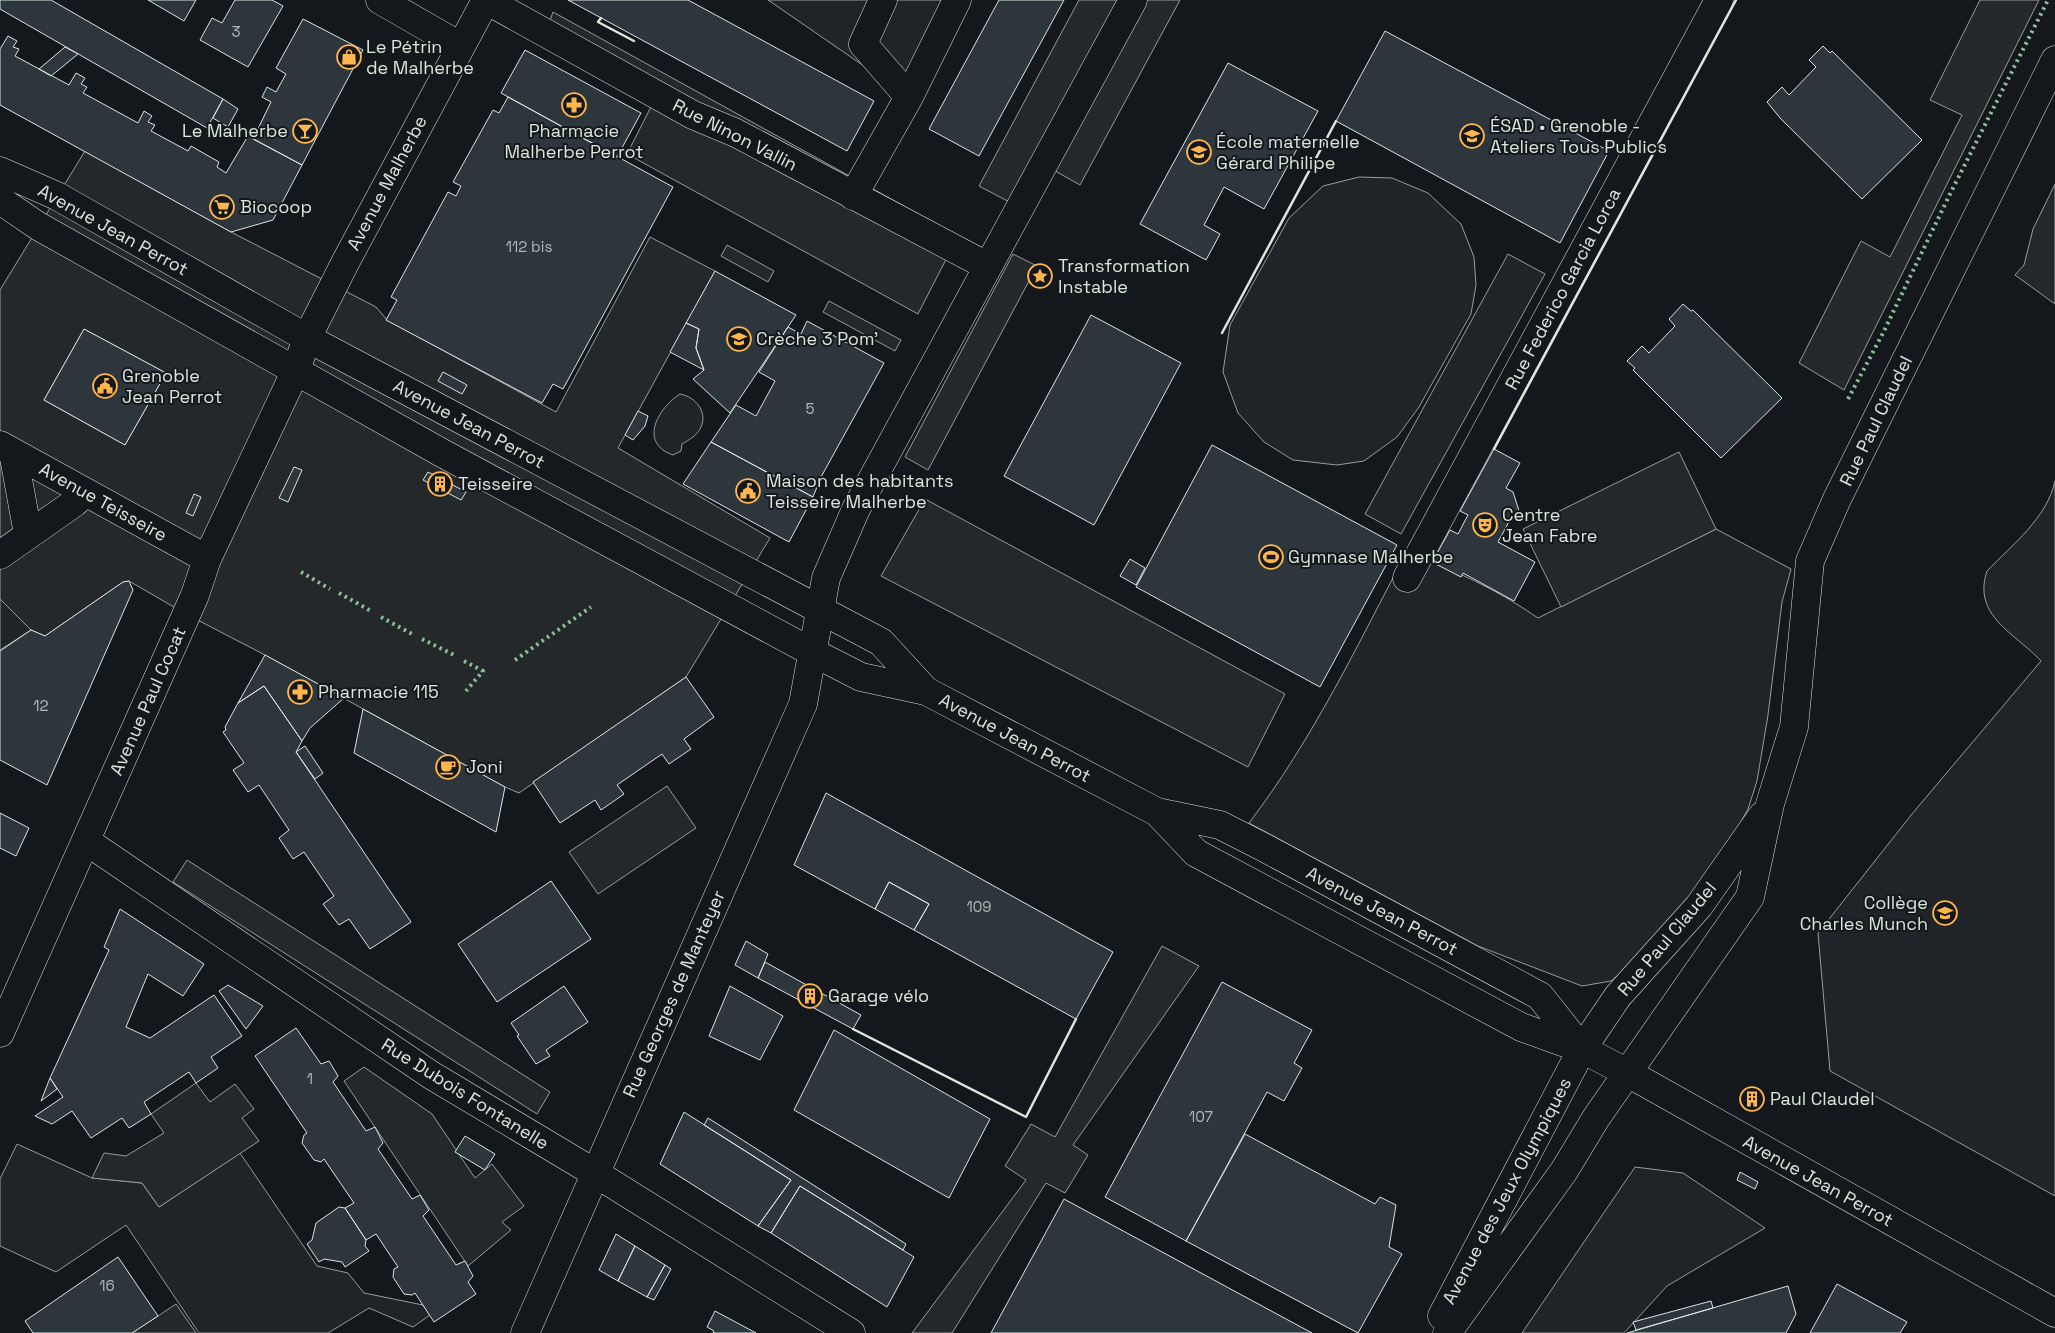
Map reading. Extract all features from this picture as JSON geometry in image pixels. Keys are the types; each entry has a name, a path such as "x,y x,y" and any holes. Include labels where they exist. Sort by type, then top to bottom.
{"main road":[{"path":"380,0 460,46"},
{"name":"Avenue Malherbe","path":"296,370 307,338 486,0"},
{"name":"Rue Ninon Vallin","path":"486,0 693,115 736,133 987,266"},
{"path":"883,0 863,44 909,97"},
{"path":"854,196 909,97 957,0"},
{"path":"820,610 826,578 856,509 1133,0"},
{"name":"Rue Federico Garcia Lorca","path":"1407,578 1719,0"},
{"name":"Rue Paul Claudel","path":"1628,1073 1750,897 1770,804 1794,727 1810,561 1837,499 2055,60"},
{"name":"Avenue Jean Perrot","path":"0,171 57,196 307,338 881,642 926,691"},
{"name":"Avenue Jean Perrot","path":"0,200 38,226 450,457 812,652 862,677 926,691 1157,812 1220,824 1540,996 1582,1049"},
{"name":"Avenue Paul Cocat","path":"0,1033 195,595 207,559 296,370"},
{"path":"6,448 28,534"},
{"name":"Avenue Teisseire","path":"6,448 207,559"},
{"path":"0,554 74,503 85,493"},
{"name":"Rue Georges de Manteyer","path":"525,1333 803,704 820,610"},
{"name":"Rue Paul Claudel","path":"1582,1049 1618,996 1699,906 1770,804"},
{"name":"Avenue Jean Perrot","path":"1157,812 1196,853 1521,1028 1582,1049 1628,1073 2055,1313"},
{"name":"Rue Dubois Fontanelle","path":"86,841 431,1075 595,1173 852,1333"},
{"name":"Avenue des Jeux Olympiques","path":"1433,1333 1582,1049"},
{"name":"Avenue des Jeux Olympiques","path":"1447,1333 1564,1170 1628,1073"}],"shaded area":[{"path":"768,0 960,0 909,97"},
{"path":"1079,0 1180,0 1080,185 1043,164 1019,207 979,186"},
{"path":"1980,0 2039,0 1844,390 1799,363 1861,241 1890,257 1962,115 1930,100"},
{"path":"553,12 958,236 918,314 627,154 657,95 546,32"},
{"path":"85,151 231,232 376,307 387,320 556,412 650,237 715,271 618,448 770,538 686,677 519,793 186,614 129,581 123,582 45,636 31,630 0,599 0,290","holes":["84,329 166,373 125,445 44,400"]},
{"path":"1359,177 1392,178 1428,193 1461,224 1474,257 1476,285 1471,314 1419,407 1397,437 1364,461 1337,465 1293,460 1264,442 1238,413 1223,372 1230,325 1289,218 1323,186"},
{"path":"2055,184 2055,304 2015,275 2024,265 2033,229"},
{"path":"727,245 774,271 768,282 721,256"},
{"path":"1013,254 1037,266 928,470 905,457"},
{"path":"1508,254 1545,274 1401,534 1365,514"},
{"path":"829,301 901,340 895,351 823,312"},
{"path":"680,394 696,402 703,417 700,429 682,444 681,451 673,455 662,450 656,442 654,434 655,425 665,408"},
{"path":"1679,452 1716,529 1561,607 1523,529"},
{"name":"Collège Charles Munch","path":"2055,481 2055,1196 1830,1071 1818,933 1912,814 2041,661 2009,632 1991,612 1985,600 1984,587 1987,571 2037,519 2045,507"},
{"path":"925,499 1285,694 1248,767 881,576"},
{"path":"1716,529 1791,569 1782,602 1768,715 1757,781 1748,809 1728,845 1702,883 1644,954 1611,981 1582,986 1478,946 1249,823 1294,758 1314,725 1407,551 1490,589 1538,618"},
{"path":"0,599 31,630 0,650"},
{"path":"667,786 696,828 598,894 569,852"},
{"path":"187,860 550,1092 537,1114 173,882"},
{"path":"1162,946 1199,966 1073,1145 1088,1155 1065,1193 1046,1183 952,1333 912,1333 1026,1180 1005,1166 1031,1124 1055,1137"},
{"path":"364,1067 432,1114 475,1178 492,1164 524,1206 502,1222 511,1230 468,1266 344,1081"},
{"path":"196,1083 210,1102 235,1084 254,1109 242,1118 259,1141 159,1207 142,1183 92,1178 104,1153 126,1156 164,1133 151,1114"},
{"path":"17,1144 92,1178 142,1183 159,1207 240,1153 317,1266 348,1273 364,1293 423,1305 430,1315 413,1327 369,1308 328,1333 199,1333 126,1225 56,1272 0,1246 0,1179"},
{"path":"1635,1167 1683,1173 1765,1228 1667,1286 1624,1333 1522,1333"},
{"path":"176,1304 196,1333 132,1333 158,1316"}],"building":[{"path":"0,0 51,0 223,99 207,128 0,9"},
{"path":"148,0 196,0 184,21"},
{"path":"235,0 272,0 283,6 248,67 200,40 212,18 222,23"},
{"path":"568,0 688,0 874,101 847,151"},
{"path":"999,0 1064,0 979,156 929,129"},
{"path":"303,19 363,50 302,165 253,139 271,102 262,97 267,87 276,92 286,74 276,68"},
{"name":"ÉSAD • Grenoble - Ateliers Tous Publics","path":"1385,31 1609,151 1560,243 1336,121"},
{"path":"8,36 17,41 13,47 19,49 15,56 69,85 76,73 85,78 81,84 87,87 83,93 138,123 144,111 152,116 148,122 155,125 151,131 188,151 191,146 219,162 217,167 226,173 248,136 302,165 273,220 231,232 0,105 0,49"},
{"path":"1823,46 1830,53 1832,51 1922,140 1862,199 1781,119 1767,102 1782,87 1789,95 1816,67 1809,60"},
{"path":"65,47 78,54 51,76 39,69"},
{"name":"Pharmacie Malherbe Perrot","path":"525,50 641,113 617,157 501,93"},
{"path":"1228,63 1318,111 1264,209 1224,187 1204,225 1220,234 1206,260 1140,224"},
{"path":"508,97 673,187 563,389 553,384 542,403 386,320 397,300 391,297 448,192 456,196 461,186 453,182 493,110 499,113"},
{"path":"223,99 238,109 228,127 213,118"},
{"name":"Crèche 3 Pom'","path":"715,271 796,315 730,413 693,379 704,370 696,348 699,329 686,323"},
{"path":"1683,304 1691,311 1693,310 1782,398 1721,458 1633,370 1635,368 1627,361 1642,346 1649,353 1675,326 1669,319"},
{"path":"1091,315 1181,363 1094,525 1004,476"},
{"path":"807,321 884,363 821,477 813,497 711,442 736,405 756,416 775,381 759,372 788,327 801,334"},
{"path":"686,323 699,329 696,348 704,370 670,352"},
{"name":"Grenoble Jean Perrot","path":"84,329 166,373 125,445 44,400"},
{"path":"443,372 467,385 462,394 438,381"},
{"path":"638,411 648,416 645,426 633,440 625,435"},
{"name":"Maison des habitants Teisseire Malherbe","path":"711,442 813,497 789,542 683,484"},
{"name":"Gymnase Malherbe","path":"1212,445 1397,545 1320,687 1136,587"},
{"name":"Centre Jean Fabre","path":"1494,449 1520,463 1506,488 1513,492 1521,517 1510,520 1498,542 1535,562 1514,601 1463,573 1461,577 1432,562 1450,530 1458,534 1468,515 1460,511"},
{"path":"294,467 302,470 288,502 279,498"},
{"name":"Teisseire","path":"428,472 466,492 461,500 423,480"},
{"path":"194,494 201,497 193,516 186,513"},
{"path":"1130,559 1145,568 1136,585 1120,576"},
{"path":"129,581 133,590 47,785 0,760 0,651 31,630 45,636 123,582"},
{"name":"Pharmacie 115","path":"265,655 344,698 310,728 302,741 264,686 238,703"},
{"path":"686,677 714,717 684,739 691,749 669,764 662,754 617,785 624,794 601,810 595,800 560,823 533,782"},
{"path":"264,686 302,741 296,752 411,922 370,949 349,919 339,925 323,904 334,896 304,852 293,859 279,838 289,830 259,785 248,792 233,770 244,763 223,732 226,730 225,727 238,703"},
{"path":"363,709 505,787 496,832 354,753"},
{"path":"305,746 323,773 315,779 296,752"},
{"path":"826,793 1113,952 1076,1019 914,930 929,904 889,882 875,909 794,865"},
{"path":"0,813 29,828 16,856 0,848"},
{"path":"551,881 591,939 497,1002 458,944"},
{"path":"889,882 929,904 914,930 875,909"},
{"path":"120,909 204,964 183,996 148,974 126,1027 150,1038 214,995 242,1036 211,1057 218,1068 196,1083 189,1072 144,1102 151,1114 129,1128 122,1118 91,1138 72,1111 52,1124 35,1116 63,1097 50,1078 109,950 104,947"},
{"path":"746,941 768,954 758,978 735,965"},
{"name":"Garage vélo","path":"765,962 861,1015 853,1029 758,978"},
{"path":"1222,982 1312,1030 1294,1063 1302,1068 1284,1101 1267,1092 1186,1241 1105,1197"},
{"path":"228,985 263,1006 246,1029 219,991"},
{"path":"564,986 588,1022 546,1050 550,1056 536,1064 517,1036 519,1035 511,1023"},
{"path":"730,986 783,1016 760,1060 709,1036"},
{"path":"296,1028 321,1064 329,1061 338,1076 333,1082 366,1131 375,1127 383,1143 378,1149 412,1199 420,1195 429,1210 423,1216 456,1265 465,1261 473,1276 468,1282 476,1294 434,1322 415,1293 412,1295 404,1294 393,1277 394,1269 398,1267 376,1234 366,1240 345,1208 354,1203 324,1159 321,1162 314,1160 302,1143 304,1135 307,1133 255,1056"},
{"path":"834,1030 990,1119 949,1198 794,1110"},
{"path":"50,1078 57,1089 41,1101"},
{"name":"Paul Claudel","path":"1746,1090 1763,1099 1758,1107 1741,1098"},
{"path":"684,1112 791,1180 758,1226 660,1164"},
{"path":"708,1118 906,1244 903,1250 800,1186 771,1233 758,1226 791,1180 704,1125"},
{"path":"1245,1134 1375,1204 1380,1197 1396,1205 1389,1247 1402,1254 1358,1333 1186,1241"},
{"path":"465,1136 495,1154 485,1170 455,1152"},
{"path":"1740,1172 1758,1182 1755,1189 1737,1180"},
{"path":"800,1186 914,1257 887,1307 771,1233"},
{"path":"1064,1199 1312,1333 991,1333"},
{"path":"339,1207 345,1208 366,1240 365,1246 369,1251 345,1267 342,1262 324,1259 319,1262 307,1244 312,1240 316,1223"},
{"path":"616,1234 635,1246 618,1281 599,1270"},
{"path":"635,1246 665,1265 647,1297 618,1281"},
{"path":"118,1257 158,1316 132,1333 33,1333 25,1321"},
{"path":"665,1265 671,1269 654,1300 647,1297"},
{"path":"1837,1284 1907,1322 1900,1333 1810,1333"},
{"path":"1788,1286 1796,1314 1786,1333 1627,1333"},
{"path":"1711,1301 1713,1308 1636,1330 1633,1322"},
{"path":"715,1311 756,1333 713,1333 714,1331 707,1327"}],"hedge":[{"path":"1848,399 1883,333 1950,194 2048,0"},
{"path":"301,572 330,589"},
{"path":"339,593 371,611"},
{"path":"515,660 591,607"},
{"path":"381,617 412,634"},
{"path":"422,639 456,656"},
{"path":"464,661 483,671 466,691"}],"wall":[{"path":"1494,449 1736,0"},
{"path":"601,18 598,22 634,41"},
{"path":"1222,333 1336,121"},
{"path":"853,1029 1026,1117 1076,1019"}],"place":[{"name":"Le Pétrin de Malherbe","path":"349,57"},
{"name":"Pharmacie Malherbe Perrot","path":"574,105"},
{"name":"Le Malherbe","path":"305,131"},
{"name":"ÉSAD • Grenoble - Ateliers Tous Publics","path":"1472,136"},
{"name":"École maternelle Gérard Philipe","path":"1199,152"},
{"name":"Biocoop","path":"222,207"},
{"name":"Transformation Instable","path":"1040,276"},
{"name":"Crèche 3 Pom'","path":"739,339"},
{"name":"Grenoble Jean Perrot","path":"105,386"},
{"name":"Teisseire","path":"440,484"},
{"name":"Maison des habitants Teisseire Malherbe","path":"748,491"},
{"name":"Centre Jean Fabre","path":"1485,525"},
{"name":"Gymnase Malherbe","path":"1271,557"},
{"name":"Pharmacie 115","path":"300,692"},
{"name":"Joni","path":"448,767"},
{"name":"Collège Charles Munch","path":"1945,913"},
{"name":"Garage vélo","path":"810,996"},
{"name":"Paul Claudel","path":"1752,1099"}]}
